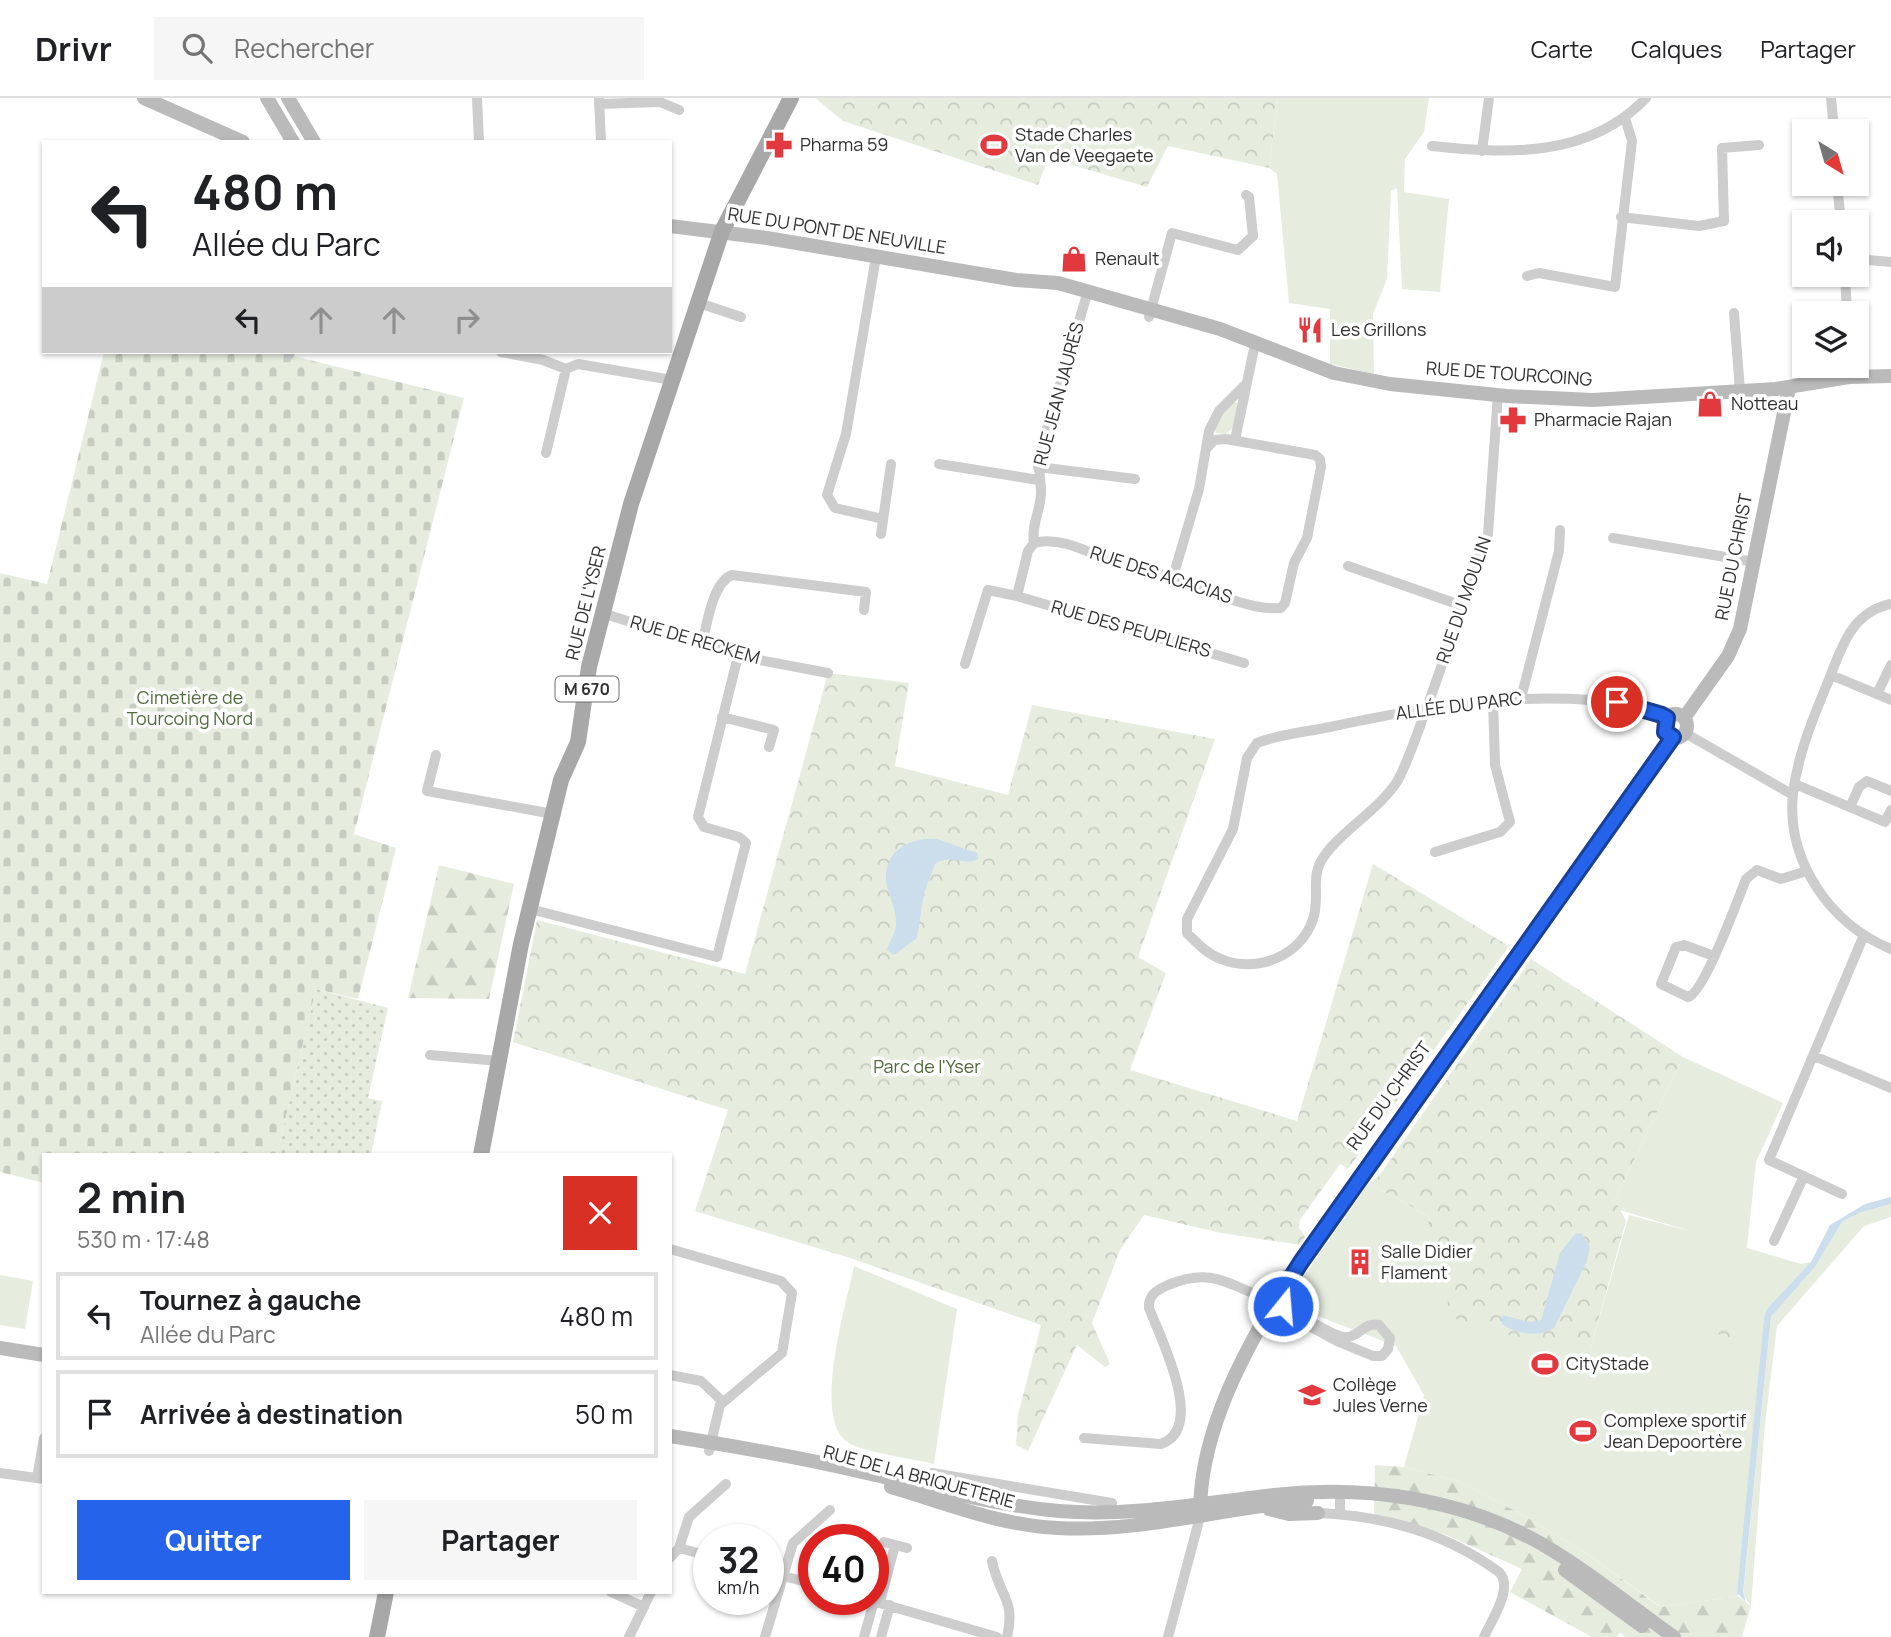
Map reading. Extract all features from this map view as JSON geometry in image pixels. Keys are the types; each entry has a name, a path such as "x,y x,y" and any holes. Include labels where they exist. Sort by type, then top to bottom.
{"main road":[{"name":"M 670","path":"722,231 791,98"},
{"name":"RUE DE L'YSER","path":"481,1153 530,909 561,780 578,742 589,667 602,613 631,504 722,231"},
{"path":"377,1637 386,1594"}],"street":[{"path":"144,98 238,140"},
{"path":"267,98 292,140"},
{"path":"288,98 313,140"},
{"path":"477,98 479,140"},
{"path":"1482,151 1489,98"},
{"path":"1432,146 1514,152 1574,142 1600,134 1625,118 1646,98"},
{"path":"1831,98 1833,119"},
{"path":"600,140 599,101 660,102 679,110"},
{"path":"1527,276 1539,273 1615,287 1621,217 1632,141 1625,118"},
{"path":"1621,217 1699,226 1724,221 1722,148 1759,145"},
{"path":"1150,314 1172,233 1238,250 1250,242 1254,231 1249,197 1246,195"},
{"name":"RUE DU PONT DE NEUVILLE","path":"672,226 722,231 998,277"},
{"path":"876,257 848,429 827,495 829,502 839,510 883,519"},
{"path":"1869,260 1891,262"},
{"name":"RUE DE TOURCOING","path":"998,277 1086,296 1255,344 1347,377 1498,394 1593,400 1789,388 1824,378"},
{"name":"RUE JEAN JAURÈS","path":"1017,596 1028,551 1034,543 1032,528 1040,498 1038,467 1086,296"},
{"path":"699,303 741,317"},
{"path":"1734,313 1740,391"},
{"path":"1207,448 1219,439 1235,440 1255,344"},
{"path":"512,354 543,360 566,369 578,363 672,380"},
{"path":"546,453 566,369"},
{"name":"RUE DE TOURCOING","path":"1869,373 1891,376"},
{"path":"1173,577 1217,415 1246,384"},
{"name":"RUE DU CHRIST","path":"1200,1511 1204,1473 1214,1430 1242,1361 1274,1302 1681,730 1737,638 1755,562 1789,388"},
{"name":"RUE DU MOULIN","path":"1187,933 1214,956 1235,964 1265,963 1292,949 1312,923 1320,863 1390,791 1407,758 1427,706 1488,534 1498,394"},
{"name":"RUE DES ACACIAS","path":"1034,543 1045,541 1065,545 1128,568 1173,577 1218,595 1280,608 1285,603 1294,563 1307,538 1321,462 1315,455 1235,440"},
{"path":"881,534 891,464"},
{"path":"939,464 1039,480"},
{"path":"1038,467 1135,479"},
{"path":"1521,698 1559,551 1560,530"},
{"path":"1613,538 1755,562"},
{"path":"1348,566 1463,606"},
{"path":"702,644 719,588 724,579 732,575 866,592 864,610"},
{"path":"965,664 988,590 1017,596"},
{"name":"RUE DES PEUPLIERS","path":"1017,596 1244,663"},
{"path":"1891,604 1868,612 1853,627 1806,735 1794,790 1797,842 1807,871 1834,910 1864,935 1891,949"},
{"name":"RUE DE RECKEM","path":"602,613 738,656 828,673"},
{"path":"530,909 717,957 746,845 741,838 706,828 698,820 738,656"},
{"path":"1877,694 1891,665"},
{"path":"1830,675 1891,700"},
{"path":"1435,852 1500,832 1510,822 1495,765 1493,699"},
{"name":"ALLÉE DU PARC","path":"1187,933 1187,919 1236,822 1247,758 1253,747 1268,740 1427,706 1493,699 1617,702 1647,708 1667,718"},
{"path":"1667,718 1678,714 1681,730 1794,790 1850,807 1885,822 1891,810"},
{"path":"722,717 774,730 769,747"},
{"path":"436,755 427,791 553,814"},
{"path":"1850,807 1859,786 1867,781 1891,791"},
{"path":"1714,956 1684,945 1676,947 1661,984 1692,996 1699,991 1714,956 1749,874 1757,870 1781,880 1807,871"},
{"path":"1842,1194 1769,1160 1864,935"},
{"path":"429,1055 499,1061"},
{"path":"1814,1056 1891,1088"},
{"path":"1774,1241 1804,1177"},
{"path":"672,1250 781,1281 792,1293 782,1353 723,1402 716,1413 710,1446"},
{"path":"1084,1438 1156,1444 1171,1440 1177,1432 1181,1393 1149,1308 1149,1299 1155,1291 1187,1278 1205,1275 1274,1302 1295,1311 1342,1337 1352,1336 1366,1325 1379,1325 1390,1338 1388,1349 1381,1356 1373,1356 1333,1339 1288,1314 1274,1302"},
{"path":"0,1348 42,1355"},
{"path":"672,1375 701,1381 723,1402"},
{"name":"RUE DE LA BRIQUETERIE","path":"672,1436 890,1487 1002,1521 1056,1528 1108,1528 1200,1511"},
{"name":"RUE DE LA BRIQUETERIE","path":"672,1445 710,1446 990,1500 1062,1511 1200,1511"},
{"path":"0,1473 40,1479 42,1458"},
{"name":"RUE DE LA BRIQUETERIE","path":"924,1486 932,1472 1112,1503"},
{"path":"672,1556 679,1548 689,1517 726,1485"},
{"path":"890,1487 916,1489 924,1486 936,1502"},
{"path":"1264,1507 1283,1513 1318,1513 1342,1497 1363,1491 1442,1505 1507,1527 1567,1560 1674,1637"},
{"path":"1200,1511 1337,1502 1385,1502 1430,1511 1507,1537 1566,1571 1658,1637"},
{"path":"1200,1511 1337,1502 1386,1520 1417,1527 1499,1572 1505,1579 1505,1588 1484,1637"},
{"path":"784,1573 793,1543 830,1510"},
{"path":"1168,1637 1200,1511"},
{"path":"889,1565 895,1545"},
{"path":"679,1548 693,1552"},
{"path":"992,1561 996,1578 1012,1613 1007,1637"},
{"path":"615,1594 644,1607"},
{"path":"629,1637 650,1594"},
{"path":"889,1605 997,1637"},
{"path":"765,1637 771,1615"},
{"path":"864,1637 873,1615"},
{"path":"879,1615 881,1637"}],"green space":[{"path":"815,98 1278,98 1269,168 1168,146 1147,187 1048,158 1038,185 843,121"},
{"path":"1278,98 1429,98 1424,132 1405,159 1404,192 1449,199 1440,292 1402,289 1397,188 1391,191 1387,279 1373,314 1374,374 1330,364 1330,309 1289,303 1277,174 1269,168"},
{"name":"Cimetière de Tourcoing Nord","path":"104,354 285,354 464,398 354,834 396,848 358,999 316,989 277,1153 42,1153 42,1182 0,1172 0,573 47,584"},
{"path":"1234,402 1238,403 1233,428 1226,434 1216,433 1214,429 1219,418"},
{"name":"Parc de l'Yser","path":"828,673 909,683 895,766 1008,795 1032,705 1215,739 1138,957 1166,973 1130,1070 1297,1121 1373,864 1509,946 1348,1169 1340,1164 1300,1220 1299,1228 1305,1236 1301,1245 1221,1233 1144,1215 1120,1250 1092,1323 1110,1364 1105,1367 1077,1345 1028,1451 1016,1445 1018,1415 1041,1325 850,1258 695,1211 728,1110 513,1042 537,920 745,974"},
{"path":"439,865 514,884 489,999 408,998"},
{"path":"1531,959 1683,1057 1615,1200 1626,1221 1590,1350 1498,1333 1448,1316 1447,1262 1418,1259 1430,1217 1369,1183 1379,1176"},
{"path":"316,989 388,1008 368,1098 382,1101 371,1153 277,1153"},
{"name":"Complexe sportif Jean Depoortère","path":"1683,1057 1783,1103 1756,1162 1747,1248 1801,1264 1811,1262 1764,1317 1738,1596 1661,1607 1587,1554 1525,1516 1457,1481 1404,1467 1424,1395 1396,1346 1297,1308 1295,1289 1369,1183 1430,1217 1419,1259 1447,1262 1590,1350 1629,1215 1693,1232 1620,1210 1615,1200"},
{"path":"1891,1204 1891,1217 1864,1226 1777,1326 1765,1424 1751,1606 1743,1595 1771,1317 1815,1267 1842,1222 1859,1213"},
{"path":"854,1266 957,1309 934,1464 851,1444 839,1432 833,1413 834,1361"},
{"path":"0,1275 33,1281 25,1329 0,1325"},
{"path":"1719,1315 1744,1325 1738,1341 1713,1332"},
{"path":"1375,1465 1404,1467 1457,1481 1525,1516 1587,1554 1660,1607 1738,1596 1751,1606 1742,1637 1626,1637 1620,1633 1617,1637 1592,1637 1510,1592 1522,1569 1444,1534 1374,1514"}],"water":[{"path":"937,839 977,853 978,859 968,862 946,860 935,864 924,893 917,938 894,955 887,950 896,924 886,870 900,848 917,841"},
{"path":"1891,1197 1891,1204 1859,1213 1842,1222 1815,1267 1771,1317 1743,1593 1746,1602 1737,1593 1764,1317 1767,1309 1811,1262 1830,1225 1865,1204"},
{"path":"1581,1233 1590,1246 1587,1261 1554,1328 1542,1333 1528,1334 1502,1324 1502,1315 1530,1322 1541,1320 1560,1253 1575,1234"}],"place":[{"name":"Pharma 59","path":"779,145"},
{"name":"Stade Charles Van de Veegaete","path":"994,145"},
{"name":"Renault","path":"1074,259"},
{"name":"Les Grillons","path":"1310,330"},
{"name":"Notteau","path":"1710,404"},
{"name":"Pharmacie Rajan","path":"1513,420"},
{"name":"Salle Didier Flament","path":"1360,1262"},
{"name":"CityStade","path":"1545,1364"},
{"name":"Collège Jules Verne","path":"1312,1395"},
{"name":"Complexe sportif Jean Depoortère","path":"1583,1431"}],"route":[{"path":"1283,1306 1284,1289 1301,1262 1454,1051 1673,737 1665,732 1664,724 1667,718 1647,708 1617,702"}]}
